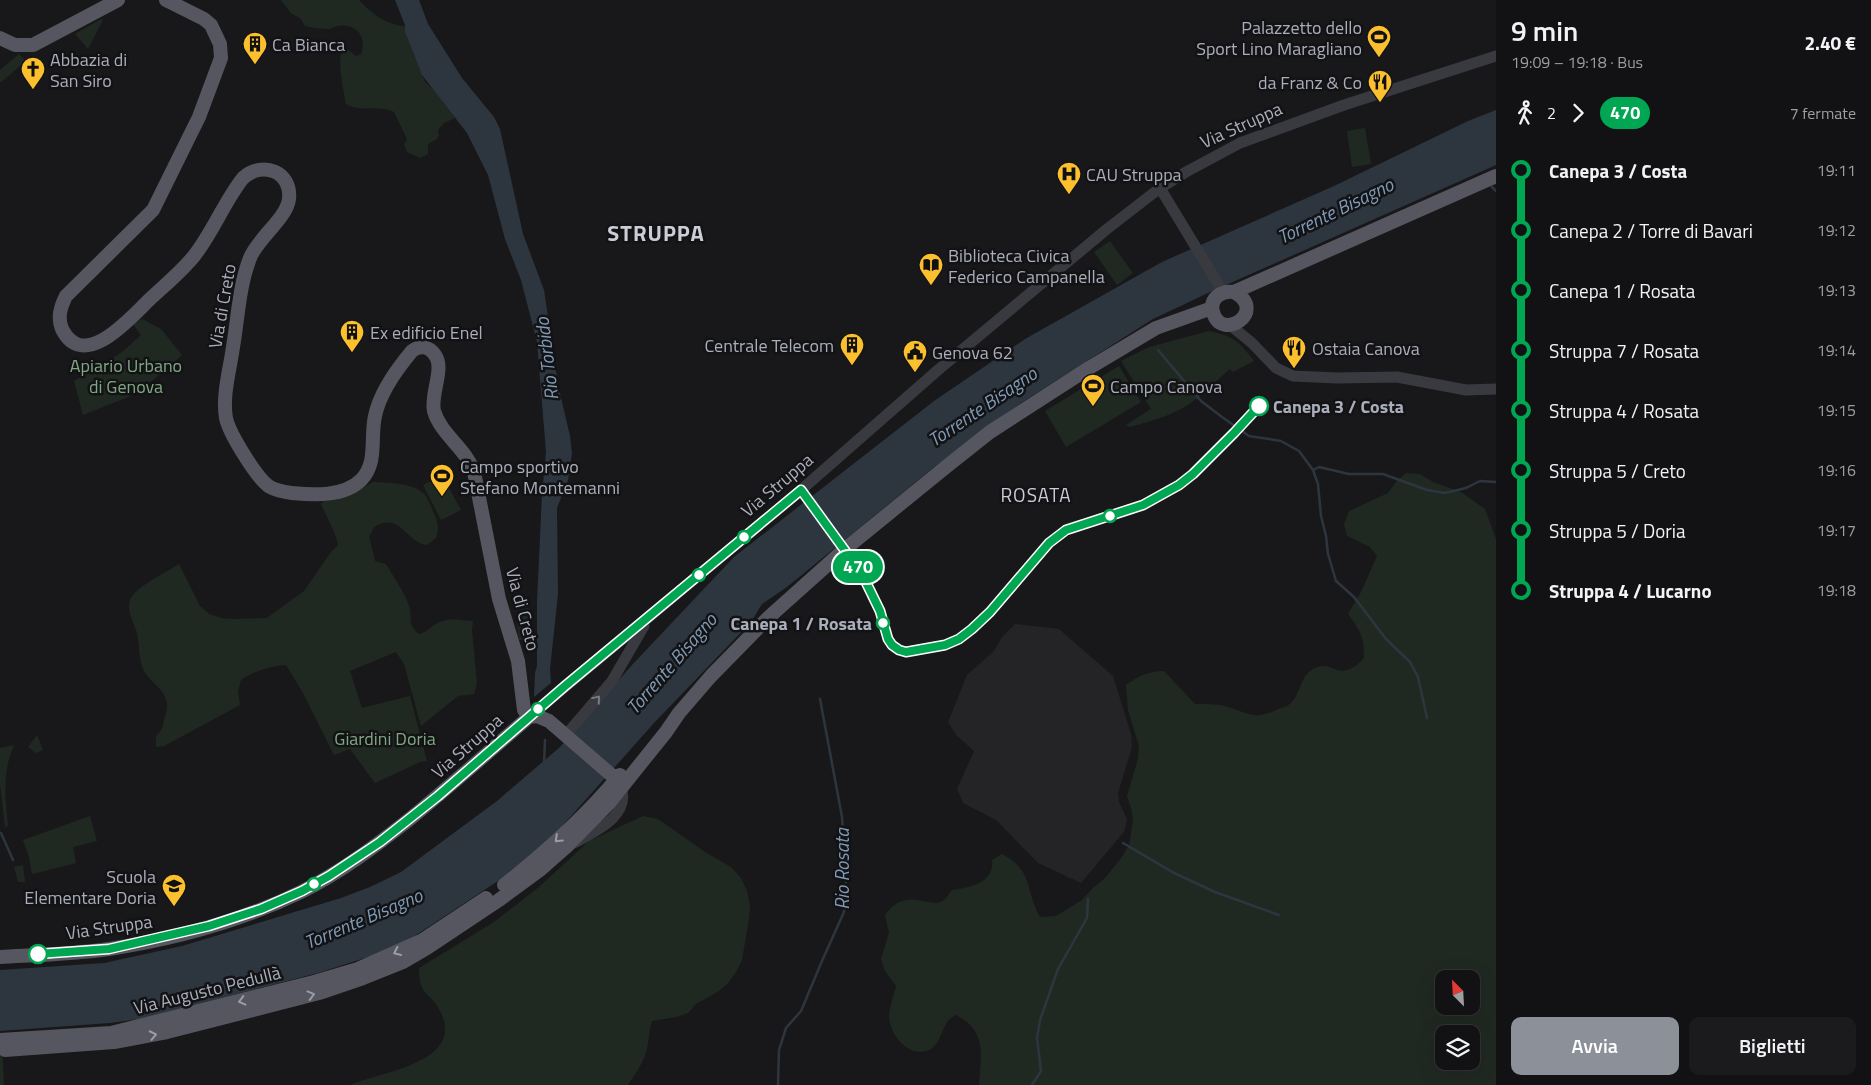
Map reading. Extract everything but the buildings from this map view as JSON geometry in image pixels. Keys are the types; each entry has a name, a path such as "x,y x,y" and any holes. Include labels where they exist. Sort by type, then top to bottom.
{"main road":[{"path":"0,38 15,45 33,45 91,16 118,0"},
{"name":"Via di Creto","path":"166,0 204,19 211,25 216,32 220,44 221,58 199,117 153,210 66,296 59,319 62,329 70,340 80,345 89,345 105,340 138,311 193,257 243,178 251,171 264,168 272,170 281,176 289,192 288,205 252,252 245,273 226,396 226,418 231,432 256,473 270,487 281,491 302,493 345,490 361,480 371,467 375,416 384,391 412,351 424,347 433,352 438,363 434,409 438,420 467,457 474,472 492,568 518,662 524,710 529,717"},
{"path":"1230,292 1246,307 1246,314 1236,322 1219,322 1214,313 1217,296 1253,283 1496,176"},
{"path":"529,717 537,716 549,721 616,780 654,734 679,712 728,658 794,593 940,471 990,432 1029,406 1156,328 1214,313"},
{"name":"Via Struppa","path":"0,957 98,950 173,936 238,918 293,895 329,876 380,842 443,792 529,717"},
{"name":"Via Augusto Pedullà","path":"2,1045 105,1043 167,1032 318,993 403,962 458,928 541,869 566,847 609,803 616,780"},
{"name":"Via Augusto Pedullà","path":"2,1045 111,1033 228,1005 358,969 421,941 491,894 533,862 578,820 616,780"}],"street":[{"name":"Via Struppa","path":"529,717 793,497 938,370 1107,229 1160,188 1240,143 1344,105 1496,56"},
{"path":"1160,188 1194,243 1230,292"},
{"path":"1236,322 1252,343 1276,368 1293,376 1337,378 1397,377 1466,390 1496,389"},
{"path":"566,737 612,681 639,632 656,611"},
{"path":"607,652 615,650 619,652 618,670"},
{"path":"549,721 547,709 551,698"}],"shaded area":[{"path":"1015,624 1059,629 1113,676 1131,734 1132,747 1118,793 1119,802 1127,819 1125,829 1081,883 1038,863 996,820 963,803 957,789 974,751 956,735 948,722 967,675 994,651 1002,637"}],"green space":[{"path":"281,0 359,0 379,18 405,26 405,32 425,82 435,91 455,118 444,123 438,130 439,135 437,139 428,144 428,154 420,158 407,152 404,144 407,140 394,112 382,109 352,107 346,104 341,76 341,54 343,49 356,56 361,54 362,41 358,32 350,26 337,26 329,29 305,26 300,18 291,13"},
{"path":"101,19 103,20 88,49 75,34"},
{"path":"19,54 26,61 0,83 0,70"},
{"path":"1365,128 1371,164 1352,167 1347,131"},
{"path":"1110,241 1133,273 1117,285 1094,252"},
{"name":"Apiario Urbano di Genova","path":"142,319 161,329 182,355 138,393 83,415 74,381 121,353 141,335 133,324"},
{"path":"1209,331 1235,340 1254,361 1233,372 1230,369 1180,410 1130,427 1126,425 1151,409 1121,361 1149,347"},
{"name":"Campo Canova","path":"1119,366 1141,402 1066,447 1045,411"},
{"path":"1406,473 1420,474 1433,482 1461,492 1485,509 1496,539 1496,1085 979,1085 980,1044 973,1028 956,1015 945,1026 938,1041 931,1049 916,1052 902,1044 893,1031 889,1016 896,986 885,971 881,959 889,933 885,915 893,906 902,901 918,900 939,903 952,890 980,883 989,874 992,868 992,860 1002,854 1019,867 1024,875 1040,917 1056,916 1082,900 1105,878 1129,845 1133,820 1127,796 1138,759 1139,746 1128,710 1126,685 1144,675 1164,671 1195,704 1221,705 1250,714 1262,715 1290,704 1296,696 1305,676 1313,669 1326,666 1342,671 1355,666 1364,658 1363,644 1359,630 1348,614 1361,592 1377,556 1370,547 1347,536 1344,524 1349,511 1388,493"},
{"name":"Campo sportivo Stefano Montemanni","path":"442,475 461,510 441,520 423,485"},
{"name":"Giardini Doria","path":"373,482 408,485 420,491 427,498 437,520 438,530 436,538 427,545 413,539 397,525 391,523 383,523 374,527 369,537 375,561 386,564 400,586 410,609 413,628 419,634 437,623 452,619 473,621 472,630 477,683 474,694 458,696 421,726 404,664 396,652 350,671 362,708 410,696 427,761 420,762 375,783 350,749 334,755 303,693 286,665 262,669 241,680 238,691 240,705 164,746 156,747 156,736 163,726 167,702 162,692 147,676 142,666 137,633 129,608 133,595 145,585 179,564 200,606 209,614 233,619 267,618 304,591 338,545 334,531 321,504 325,500 359,490"},
{"path":"529,608 532,639 519,640 517,624 522,609"},
{"path":"37,735 43,750 36,753 28,747"},
{"path":"14,745 6,775 5,795 8,826 5,827 0,783 0,748"},
{"path":"90,816 97,841 73,847 76,863 32,874 23,840"},
{"path":"643,816 658,819 705,852 731,867 741,878 747,891 750,905 742,960 736,972 719,991 696,1004 688,1013 652,1021 646,1054 628,1085 350,1085 416,1063 431,1054 441,1043 445,1029 440,1011 423,989 419,977 419,968 494,922 539,887 589,841"},
{"path":"23,865 25,882 18,882 14,867"},
{"path":"0,1047 2,1047 4,1085 0,1085"}],"water":[{"path":"395,0 419,0 428,24 462,78 494,117 500,129 523,234 544,290 558,385 572,453 568,480 557,508 558,594 550,669 551,683 534,697 537,666 537,602 542,494 546,452 537,342 521,280 505,239 488,175 467,133 422,75"},
{"name":"Torrente Bisagno","path":"1496,110 1496,165 1153,319 1024,401 934,467 787,587 762,604 751,622 654,723 548,842 498,881 410,939 371,956 318,973 140,1019 0,1031 0,970 104,963 182,946 341,898 401,872 497,801 560,747 632,665 734,557 934,401 1025,339 1162,262 1334,186 1468,121"}],"waterway":[{"path":"1492,187 1496,191"},
{"path":"1158,350 1201,401 1249,436 1281,441 1299,451 1313,470 1319,467 1349,474 1383,474 1427,490 1445,493 1466,488 1480,481 1496,482"},
{"path":"1313,470 1318,484 1321,516 1328,554 1336,581 1354,597 1386,639 1410,662 1418,677 1427,718"},
{"name":"Rio Rosata","path":"778,1085 779,1050 786,1028 801,1011 844,912 846,879 842,817 820,699"},
{"name":"Rio Torbido","path":"544,763 545,740"},
{"path":"1,833 13,860"},
{"path":"1123,843 1174,873 1215,892 1279,915"},
{"path":"1032,1085 1041,1071 1037,1038 1040,1020 1058,969 1087,918 1088,899"}],"bus line":[{"name":"470","path":"38,954 109,949 173,936 238,918 302,891 329,876 380,842 438,796 565,686 801,490 845,549 868,584 880,611 888,639 892,645 906,652 952,644 990,612 1049,543 1066,530 1143,505 1179,485 1193,474 1259,406"}],"place":[{"name":"Palazzetto dello Sport Lino Maragliano","path":"1379,58"},
{"name":"Ca Bianca","path":"255,65"},
{"name":"Abbazia di San Siro","path":"33,90"},
{"name":"da Franz & Co","path":"1380,103"},
{"name":"CAU Struppa","path":"1069,195"},
{"name":"Biblioteca Civica Federico Campanella","path":"931,286"},
{"name":"Ex edificio Enel","path":"352,353"},
{"name":"Centrale Telecom","path":"852,366"},
{"name":"Ostaia Canova","path":"1294,369"},
{"name":"Genova 62","path":"915,373"},
{"name":"Canepa 3 / Costa","path":"1259,406"},
{"name":"Campo Canova","path":"1093,407"},
{"name":"Campo sportivo Stefano Montemanni","path":"442,497"},
{"name":"Canepa 1 / Rosata","path":"883,623"},
{"name":"Scuola Elementare Doria","path":"174,907"}],"district":[{"name":"STRUPPA","path":"656,233"},
{"name":"ROSATA","path":"1036,494"}]}
